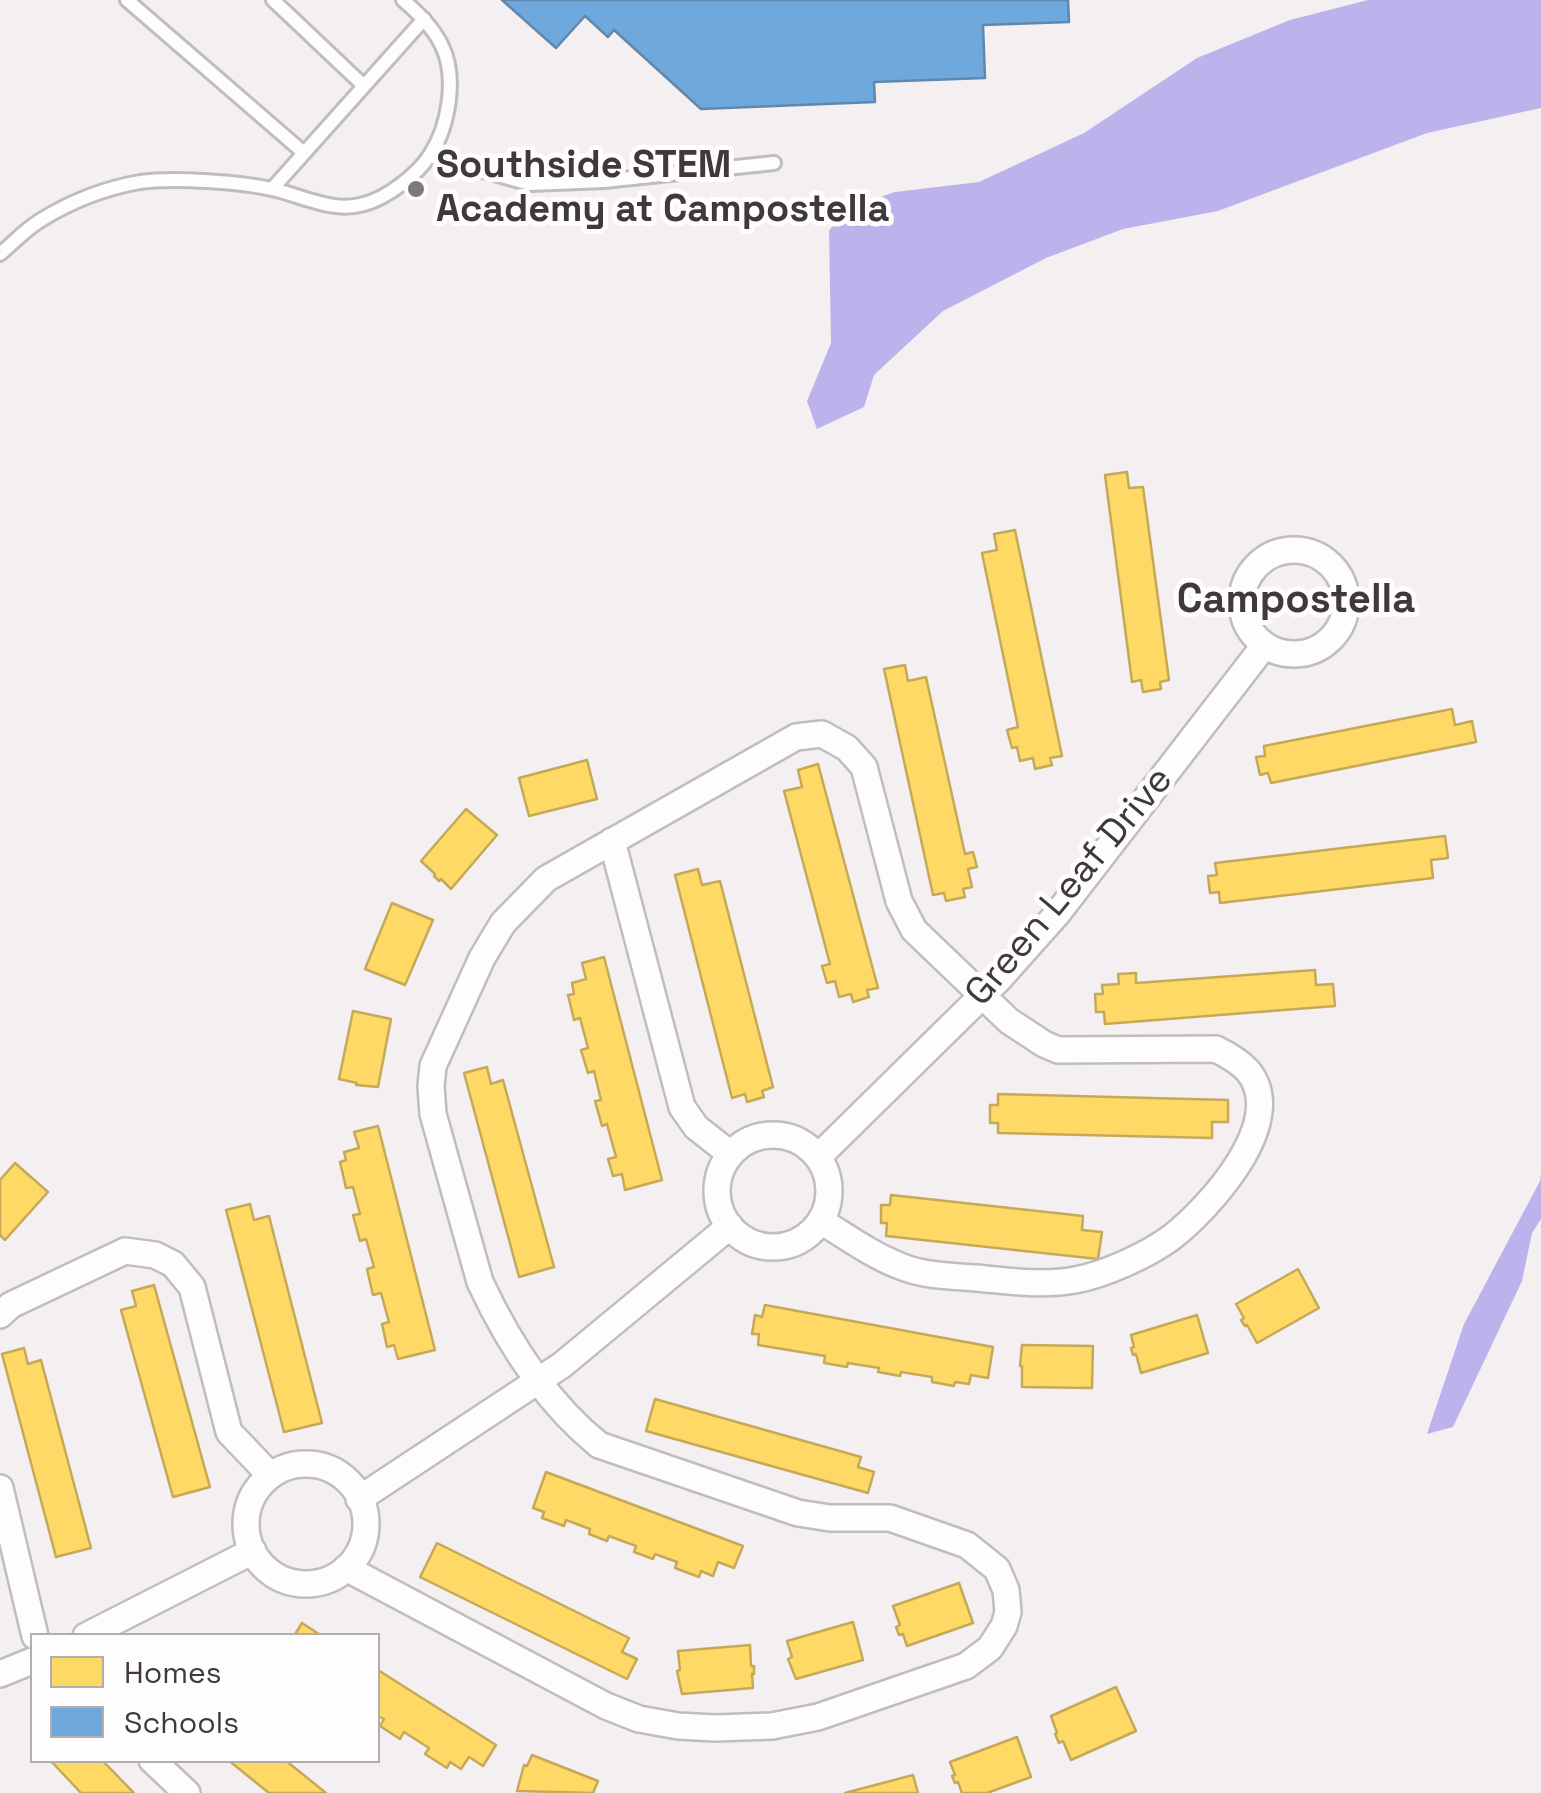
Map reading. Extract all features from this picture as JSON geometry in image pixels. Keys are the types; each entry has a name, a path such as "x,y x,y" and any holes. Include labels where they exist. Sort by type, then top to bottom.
{"street":[{"path":"1285,550 1306,550 1325,559 1339,574 1346,593 1346,614 1338,633 1323,647 1304,654 1283,654 1264,646 1250,630 1242,612 1242,591 1250,572 1266,558 1285,550"},
{"name":"Green Leaf Drive","path":"818,1157 981,997 1058,914 1264,646"},
{"path":"346,1568 606,1706 639,1719 678,1726 772,1726 818,1718 966,1666 990,1648 1004,1626 1008,1612 1006,1590 997,1569 968,1544 890,1518 798,1514 599,1445 578,1428 538,1381 490,1304 480,1282 433,1114 433,1066 482,958 504,923 546,879 796,737 822,734 848,748 864,767 899,901 914,930 1008,1021 1058,1050 1216,1050 1234,1058 1250,1073 1258,1097 1257,1125 1244,1156 1208,1204 1170,1239 1098,1274 1034,1283 924,1274 876,1256 821,1220"},
{"path":"612,841 682,1107 696,1127 730,1154"},
{"path":"768,1134 791,1136 818,1157 830,1187 828,1209 817,1228 800,1242 778,1248 756,1245 736,1234 722,1216 716,1195 718,1173 730,1154 747,1140 768,1134"},
{"path":"360,1498 562,1365 730,1226"},
{"path":"0,1315 11,1305 125,1251 155,1254 174,1264 192,1287 229,1432 270,1475"},
{"path":"315,1464 337,1473 360,1498 366,1533 358,1555 342,1572 320,1582 297,1583 274,1576 258,1560 247,1538 246,1515 254,1492 270,1475 292,1465 315,1464"},
{"path":"0,1488 34,1633"},
{"path":"92,1633 253,1551"},
{"path":"0,1674 30,1661"},
{"path":"155,1763 187,1793"}],"lane":[{"path":"128,0 304,153"},
{"path":"273,0 364,86"},
{"path":"0,254 38,221 80,200 140,182 202,181 272,189 326,205 362,205 395,190 430,156 446,120 450,75 443,47 424,19 403,0"},
{"path":"272,189 424,19"},
{"path":"430,156 530,184 604,182 774,163"}],"shaded area":[{"path":"1368,0 1541,0 1541,108 1427,133 1218,211 1123,229 1046,258 943,311 874,375 864,407 817,429 807,401 831,343 829,231 846,209 895,192 979,182 1084,133 1197,58 1290,20"},
{"path":"1541,1173 1541,1219 1532,1233 1522,1281 1453,1427 1427,1434 1464,1324"}],"building: Homes":[{"path":"1127,472 1129,488 1143,487 1169,680 1160,682 1161,689 1143,692 1141,680 1132,682 1105,475"},
{"path":"1015,530 1062,756 1050,758 1052,765 1035,769 1033,758 1020,761 1007,730 1018,727 982,553 997,550 994,534"},
{"path":"905,665 908,681 926,677 965,854 973,852 977,867 968,869 972,887 963,889 965,897 946,901 944,893 933,895 884,669"},
{"path":"1452,709 1455,725 1472,721 1476,742 1271,783 1268,773 1260,775 1256,757 1265,756 1264,746"},
{"path":"587,760 597,799 529,816 519,778"},
{"path":"818,764 878,988 867,990 869,997 853,1002 851,994 839,997 835,981 827,983 822,966 830,964 784,791 802,787 798,770"},
{"path":"466,809 497,835 451,889 421,861"},
{"path":"1445,836 1448,858 1431,860 1433,878 1220,903 1219,892 1210,893 1208,876 1217,875 1215,863"},
{"path":"698,869 702,885 720,881 773,1087 762,1091 764,1097 747,1102 745,1094 732,1098 675,875"},
{"path":"392,903 433,920 405,985 365,969"},
{"path":"604,957 662,1180 625,1190 622,1174 613,1176 608,1159 616,1157 607,1124 602,1126 595,1101 601,1100 594,1071 588,1073 581,1050 588,1048 580,1018 574,1020 568,995 574,994 572,983 586,979 582,963"},
{"path":"1315,970 1316,985 1333,984 1335,1006 1105,1024 1104,1012 1096,1012 1095,994 1103,994 1102,985 1119,984 1118,974 1136,973 1136,983"},
{"path":"353,1011 391,1019 378,1087 339,1079"},
{"path":"487,1067 491,1084 503,1080 554,1267 519,1277 464,1073"},
{"path":"998,1094 1228,1100 1228,1122 1212,1122 1212,1138 998,1133 998,1123 990,1123 990,1105 998,1105"},
{"path":"378,1126 435,1350 398,1359 394,1345 387,1347 382,1324 389,1322 381,1293 373,1295 367,1269 374,1267 366,1239 360,1241 353,1215 360,1214 353,1187 346,1188 340,1162 346,1160 344,1152 359,1148 354,1132"},
{"path":"15,1163 48,1192 5,1240 0,1235 0,1180"},
{"path":"891,1195 1083,1216 1082,1230 1102,1232 1098,1259 886,1236 887,1223 881,1223 881,1205 890,1205"},
{"path":"250,1204 254,1220 269,1216 322,1423 284,1432 226,1210"},
{"path":"1298,1269 1319,1308 1257,1343 1241,1320 1244,1318 1236,1304"},
{"path":"154,1285 210,1487 173,1497 121,1310 136,1306 132,1291"},
{"path":"765,1305 993,1347 988,1378 971,1375 969,1384 955,1382 954,1386 932,1382 932,1377 901,1372 900,1376 878,1372 879,1368 824,1363 825,1356 758,1345 759,1334 752,1334 755,1315 762,1317"},
{"path":"1197,1315 1208,1353 1141,1373 1131,1348 1131,1335"},
{"path":"1022,1345 1093,1346 1092,1388 1022,1387"},
{"path":"24,1348 28,1364 41,1360 91,1548 56,1557 2,1354"},
{"path":"655,1399 861,1457 858,1467 874,1472 868,1493 646,1431"},
{"path":"546,1472 743,1546 734,1568 718,1562 713,1576 701,1571 699,1577 675,1568 677,1562 634,1552 636,1546 609,1536 607,1541 566,1520 564,1526 542,1518 544,1512 533,1508"},
{"path":"437,1543 629,1638 622,1652 637,1659 627,1679 420,1577"},
{"path":"959,1583 973,1623 907,1646 896,1627 900,1625 893,1606"},
{"path":"853,1622 863,1660 796,1679 788,1659 792,1657 787,1641"},
{"path":"302,1623 317,1633 296,1633"},
{"path":"750,1645 753,1688 682,1694 678,1651"},
{"path":"380,1671 496,1745 483,1766 469,1757 461,1769 450,1762 447,1768 425,1754 429,1748 404,1732 400,1739 380,1726 384,1719 380,1717"},
{"path":"1116,1687 1136,1731 1071,1760 1063,1741 1059,1743 1051,1716"},
{"path":"1017,1737 1031,1777 987,1793 962,1793 952,1776 955,1775 950,1762"},
{"path":"532,1755 598,1781 593,1793 517,1791 524,1765"},
{"path":"53,1763 105,1763 134,1793 81,1793"},
{"path":"232,1763 289,1763 326,1793 269,1793"},
{"path":"913,1775 918,1793 845,1793"}],"building: Schools":[{"path":"502,0 1068,0 1069,22 983,25 985,78 874,82 875,102 701,109 614,30 608,37 585,16 556,48"}],"place":[{"name":"Southside STEM Academy at Campostella","path":"416,189"}],"district":[{"name":"Campostella","path":"1296,601"}]}
